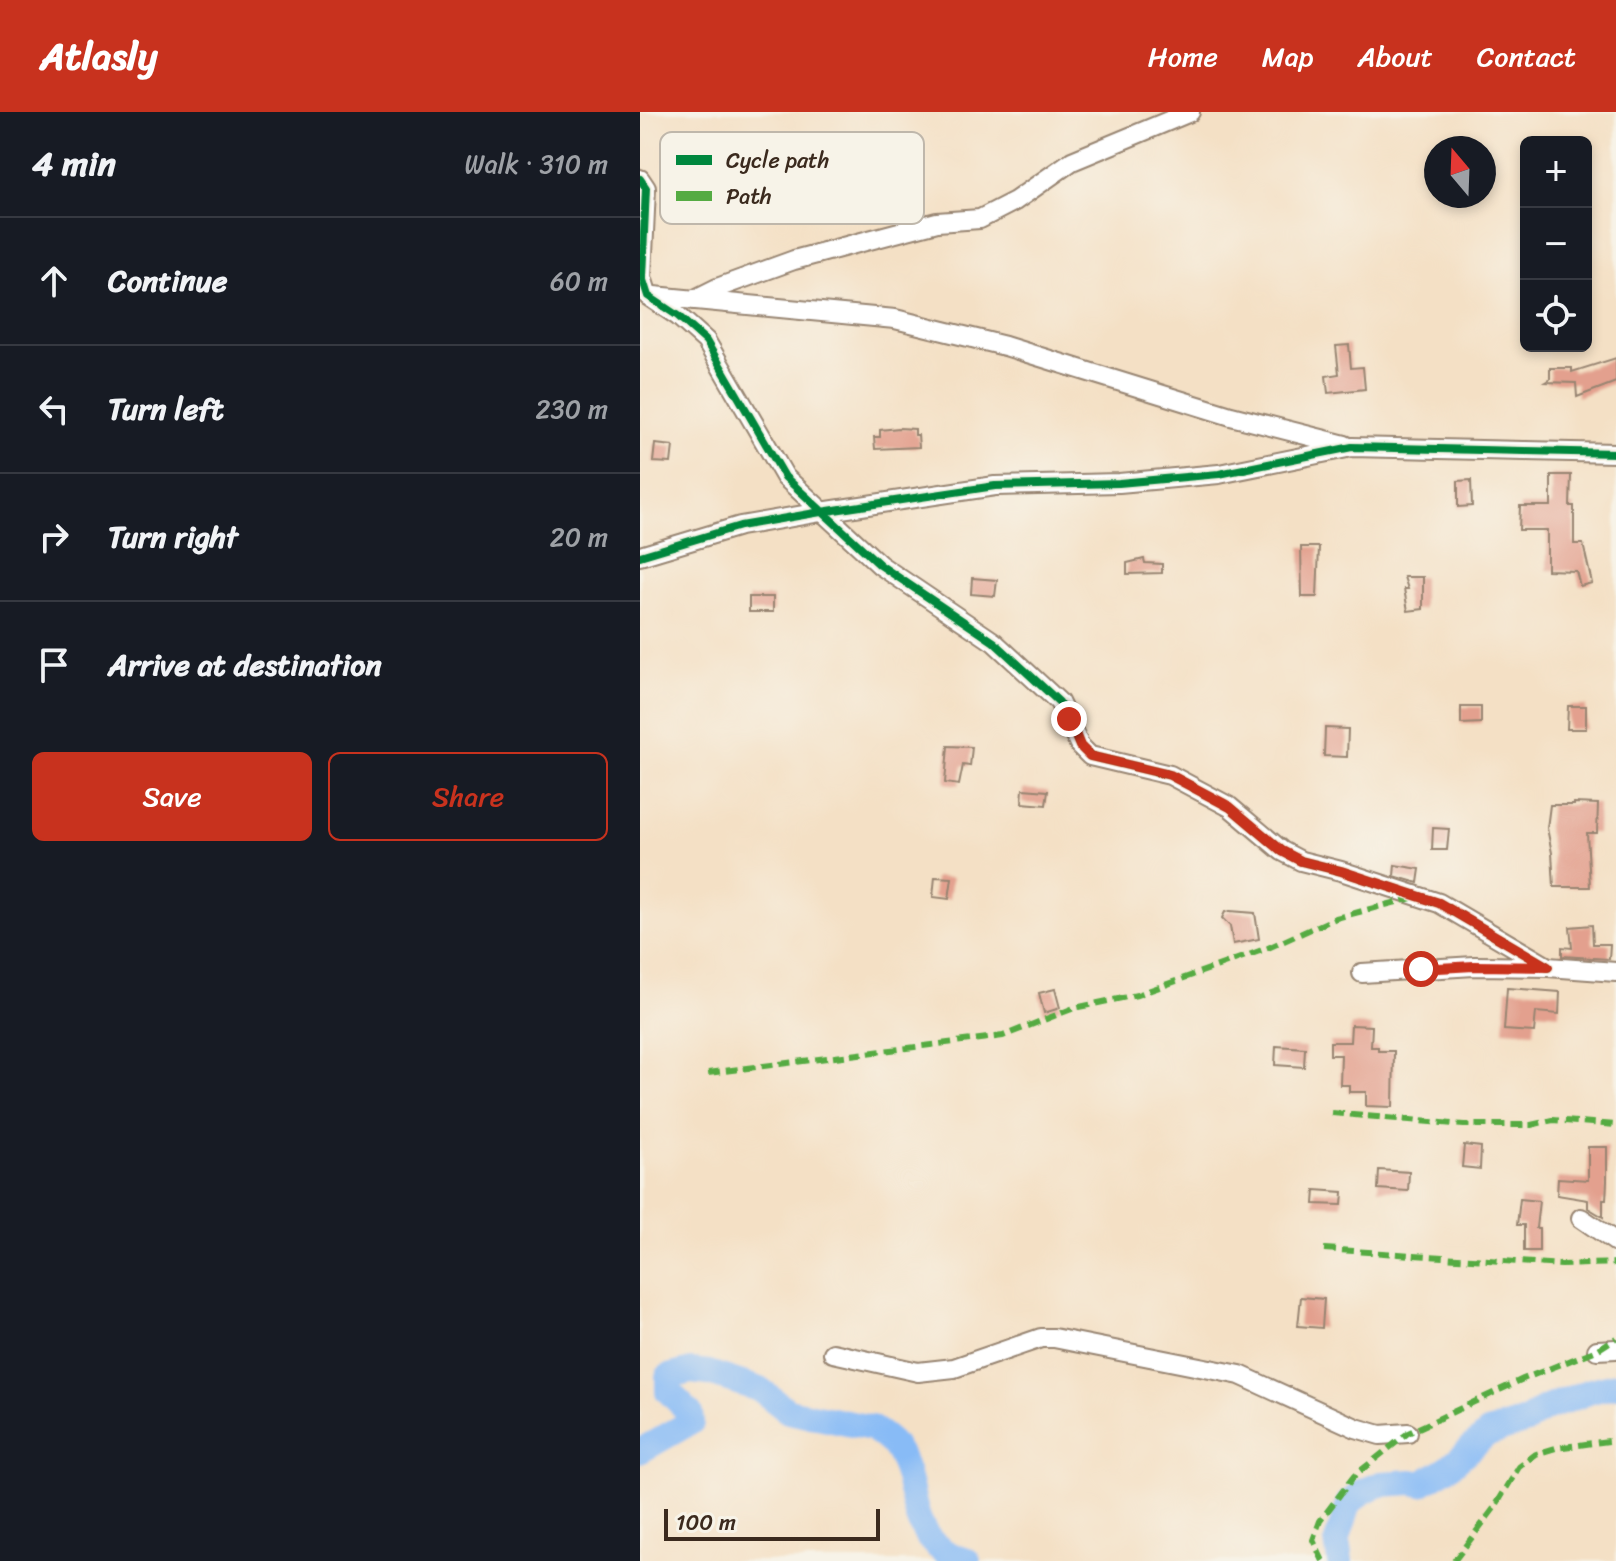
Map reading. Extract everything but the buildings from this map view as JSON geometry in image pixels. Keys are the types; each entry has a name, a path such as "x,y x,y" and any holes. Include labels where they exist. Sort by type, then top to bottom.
{"street":[{"path":"693,300 794,260 937,222 980,219 1015,201 1072,161 1190,112"},
{"path":"640,179 646,188 644,295"},
{"path":"644,295 895,319 1005,346 1231,416 1352,447"},
{"path":"644,295 678,316 706,341 785,477 880,565 994,642 1059,702 1080,746 1090,756 1170,775 1230,807 1282,851 1301,861 1439,903 1548,967"},
{"path":"640,556 740,526 821,512 995,486 1119,483 1219,474 1352,447 1616,453"},
{"path":"1362,973 1474,966 1616,972"},
{"path":"1581,1218 1616,1242"},
{"path":"833,1353 918,1372 954,1368 1041,1338 1054,1338 1240,1375 1356,1428 1380,1435 1408,1433"}],"waterway":[{"path":"640,1451 691,1422 690,1413 668,1391 668,1377 691,1371 709,1373 761,1390 788,1411 871,1428 887,1439 903,1465 923,1529 932,1542 947,1553 968,1561"},
{"path":"1340,1561 1337,1541 1349,1503 1364,1491 1381,1484 1421,1484 1449,1467 1488,1433 1527,1421 1544,1409 1591,1391 1616,1385"}],"marked path":[{"path":"708,1073 1003,1036 1074,1008 1137,995 1268,948 1336,918 1416,897"},
{"path":"1332,1113 1464,1125 1531,1125 1553,1120 1616,1125"},
{"path":"1324,1249 1562,1265 1616,1263"},
{"path":"1323,1561 1313,1540 1320,1521 1354,1476 1408,1433 1523,1379 1597,1350 1616,1338"},
{"path":"1454,1561 1495,1507 1519,1467 1536,1454 1556,1448 1616,1440"}],"cycle path":[{"path":"640,179 646,188 642,277 648,296 678,316 706,341 785,477 880,565 994,642 1059,702 1080,746 1090,756 1170,775 1230,807 1282,851 1301,861 1439,903 1548,967"},
{"path":"640,556 740,526 821,512 995,486 1119,483 1219,474 1352,447 1616,453"}],"route":[{"path":"1069,719 1080,746 1090,756 1170,775 1230,807 1282,851 1301,861 1439,903 1548,967 1421,969"}]}
